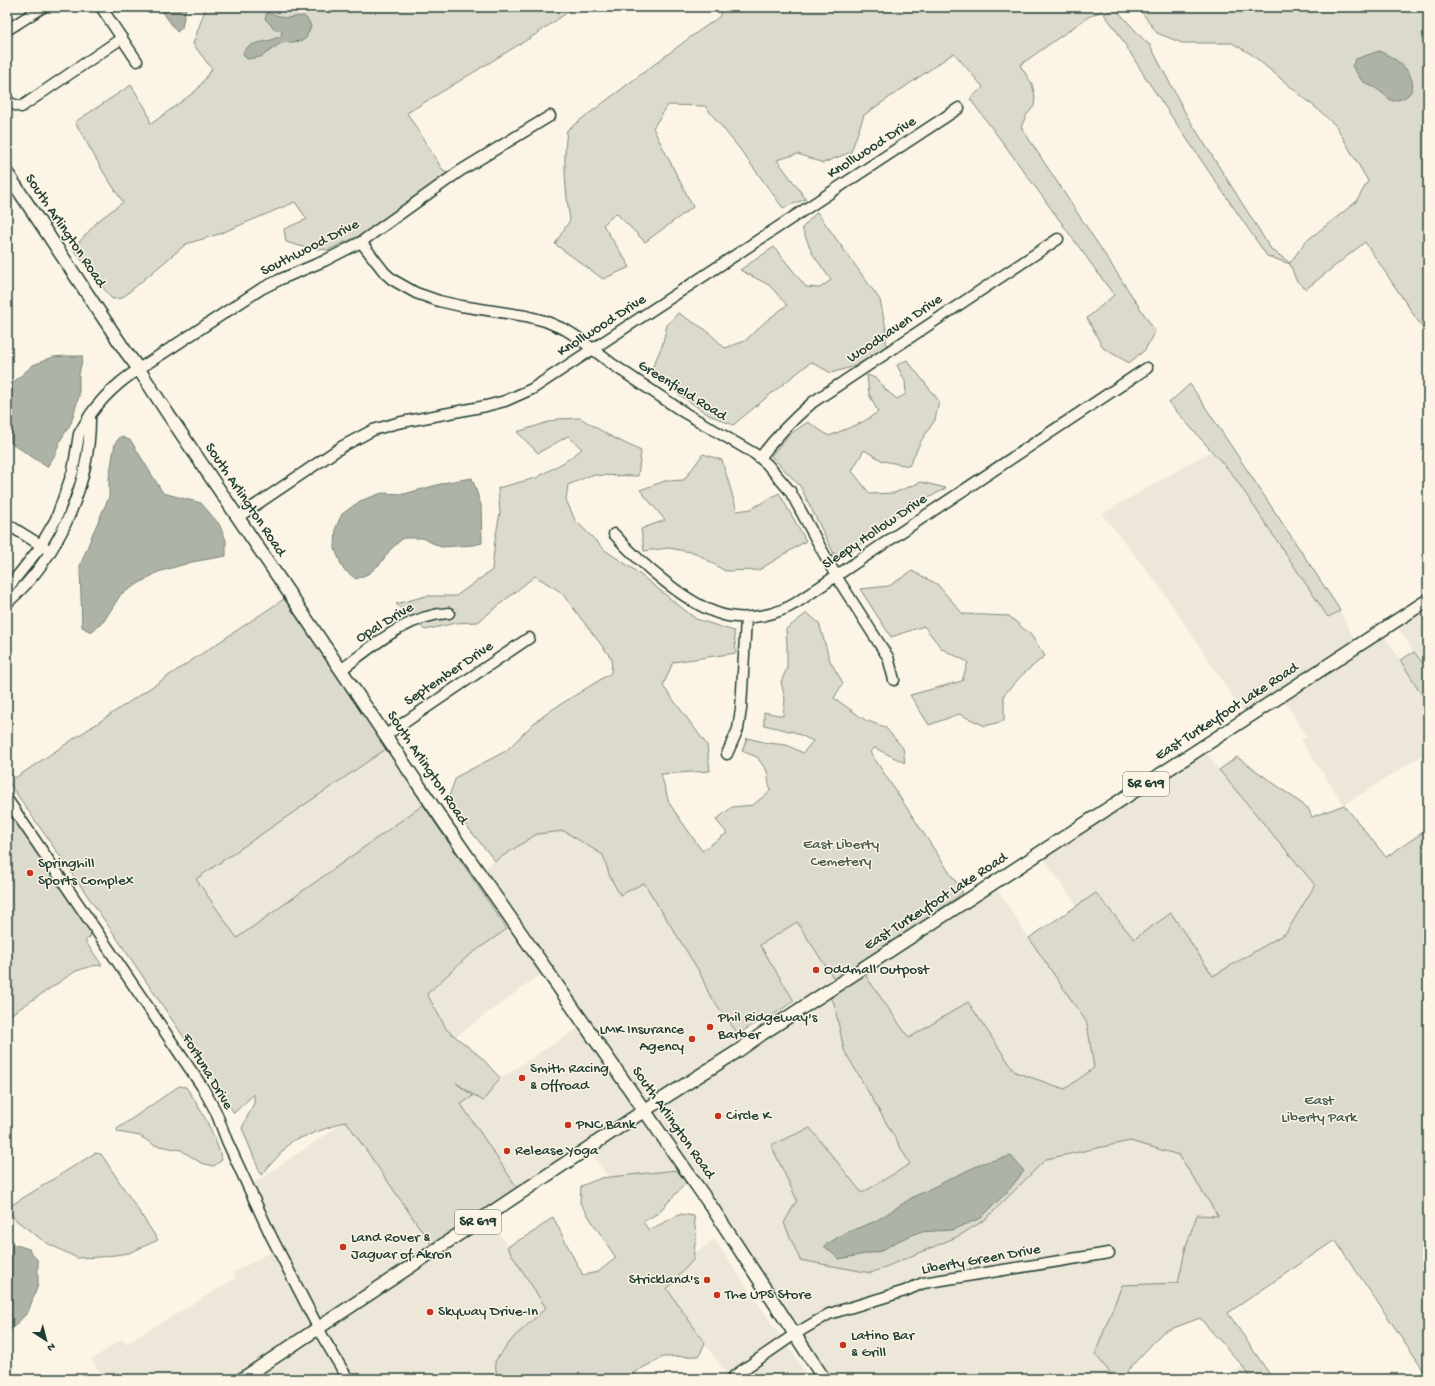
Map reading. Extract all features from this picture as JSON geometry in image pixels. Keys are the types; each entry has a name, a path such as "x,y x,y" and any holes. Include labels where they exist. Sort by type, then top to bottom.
{"main road":[{"name":"South Arlington Road","path":"7,173 445,824 713,1209 824,1379"},
{"name":"East Turkeyfoot Lake Road","path":"242,1379 645,1110 1428,600"}],"street":[{"path":"7,30 43,7"},
{"path":"101,7 137,61"},
{"path":"7,99 10,103 22,107 122,38"},
{"name":"Knollwood Drive","path":"238,517 360,436 397,422 486,406 505,401 532,389 959,108"},
{"name":"Southwood Drive","path":"7,589 41,546 56,519 73,471 80,434 90,415 114,387 138,368 261,289 324,261 361,242 515,132 550,116"},
{"name":"Woodhaven Drive","path":"760,458 777,435 813,402 1058,239"},
{"name":"Greenfield Road","path":"361,242 385,274 416,293 461,306 526,316 545,321 572,334 685,413 760,458 782,480 790,491 836,576 888,657 894,680"},
{"name":"Sleepy Hollow Drive","path":"614,534 644,564 681,592 713,611 728,616 746,618 769,614 792,606 1147,368"},
{"path":"7,603 33,576 65,526 79,487 86,461 90,435 90,415"},
{"path":"7,524 50,551"},
{"name":"Opal Drive","path":"341,670 387,637 409,624 430,615 449,614"},
{"path":"727,754 738,729 741,709 746,618"},
{"name":"September Drive","path":"386,735 529,638"},
{"name":"Fortuna Drive","path":"7,798 203,1088 216,1112 227,1141 248,1187 318,1328 348,1379"},
{"name":"Liberty Green Drive","path":"732,1379 734,1376 795,1334 829,1314 923,1283 1109,1253"}],"shaded area":[{"path":"159,7 186,7 182,28 177,32"},
{"path":"267,12 285,18 304,16 311,26 306,38 302,41 281,43 261,57 247,59 243,52 249,46 281,36 282,31 276,30 265,19"},
{"path":"1379,51 1389,56 1405,68 1412,80 1412,90 1409,94 1399,100 1392,101 1377,89 1362,81 1352,66 1356,59"},
{"path":"83,356 79,374 79,396 71,423 60,441 55,455 47,467 7,440 7,388 33,365 53,357"},
{"path":"121,436 131,441 163,493 201,503 219,524 226,540 226,556 192,562 158,572 121,594 104,621 91,632 82,627 80,566 109,497 109,478 115,443"},
{"path":"1211,451 1232,475 1328,617 1340,611 1355,642 1245,715 1160,587 1102,514"},
{"path":"472,478 481,505 482,543 474,545 441,547 422,538 403,538 390,550 380,564 368,574 356,579 343,569 335,549 336,527 342,514 360,501 382,493 404,494 448,482"},
{"path":"1428,607 1428,670 1398,627"},
{"path":"1381,630 1428,704 1428,749 1426,753 1344,805 1301,740 1307,737 1281,696"},
{"path":"389,747 423,805 237,938 196,879"},
{"path":"1206,752 1219,770 1315,885 1286,933 1213,976 1171,913 1134,939 1097,893 1077,906 1043,858"},
{"path":"564,831 603,855 610,877 644,883 699,971 709,994 746,1045 827,992 834,1003 844,1050 910,1164 862,1193 810,1128 771,1145 797,1200 784,1223 871,1273 959,1236 986,1219 1046,1159 1130,1141 1205,1162 1234,1217 1197,1215 1186,1246 1178,1283 1111,1372 1115,1379 843,1379 842,1377 839,1379 824,1379 690,1176 630,1209 589,1149 521,1194 461,1104 584,1024 478,872 537,834"},
{"path":"997,889 1087,1023 1094,1068 1065,1089 1015,1072 968,1002 909,1038 865,975"},
{"path":"797,922 836,982 798,1007 759,945"},
{"path":"507,929 541,974 455,1037 447,1030 425,988"},
{"path":"346,1121 435,1250 488,1215 546,1308 533,1321 497,1375 497,1379 242,1379 283,1347 235,1379 105,1379 91,1360 122,1339 126,1344 236,1278 233,1273 277,1248 248,1187"},
{"path":"1011,1156 1024,1171 1007,1192 981,1218 952,1230 919,1232 896,1242 881,1251 839,1259 824,1246 845,1233 876,1221 913,1197 983,1163"},
{"path":"714,1239 810,1379 725,1379 726,1373 660,1280"},
{"path":"7,1244 13,1244 29,1249 38,1261 38,1285 28,1312 7,1334"},
{"path":"1244,1366 1252,1379 1224,1379"}],"green space":[{"path":"206,7 575,7 538,33 407,113 442,169 448,173 365,233 328,250 303,247 286,242 284,229 307,219 295,202 219,234 186,244 122,298 112,299 73,249 98,221 123,202 104,173 75,122 131,85 146,109 151,124 197,90 212,69 193,44"},
{"path":"723,7 1108,7 1088,17 1020,65 1032,84 1035,96 1034,106 1026,116 1021,127 1155,331 1145,350 1129,363 1103,348 1087,318 1114,295 970,99 983,87 954,53 864,115 851,152 823,163 798,154 777,160 806,199 783,208 739,148 705,106 668,105 653,128 693,207 645,242 616,213 603,225 630,267 603,279 555,244 570,220 565,175 567,130 719,17"},
{"path":"1138,7 1428,7 1428,336 1365,242 1306,289 1296,280 1290,264 1267,256 1149,83 1116,30 1104,14 1115,8 1150,45 1187,116 1271,249 1290,263 1305,242 1356,202 1368,181 1336,126 1251,54 1232,43 1182,43 1157,33"},
{"path":"817,212 880,300 886,329 886,348 855,366 831,373 811,362 733,425 707,414 677,393 652,368 662,346 667,325 678,313 706,330 725,348 745,341 766,321 787,305 769,285 740,270 774,247 806,287 820,288 831,280 812,253 802,228"},
{"path":"907,360 939,401 935,420 921,441 909,466 883,461 864,450 852,471 870,494 894,493 921,482 946,488 892,519 853,551 834,554 800,486 771,456 790,434 808,422 829,436 863,422 878,412 869,394 867,375 878,379 886,390 897,399 906,394 905,381 897,365"},
{"path":"1190,384 1340,611 1328,617 1233,475 1169,403"},
{"name":"East Liberty Cemetery","path":"580,418 612,437 641,451 638,476 591,475 568,485 566,500 575,520 606,551 633,569 696,619 734,631 736,653 673,662 663,686 707,745 710,771 661,774 669,803 702,851 727,833 716,820 732,807 753,805 770,791 767,771 757,757 742,751 747,738 768,743 787,745 803,753 813,741 794,732 764,725 764,712 783,716 785,699 781,682 787,668 786,629 807,613 819,623 830,661 843,683 834,698 865,720 885,727 903,748 905,763 875,748 870,752 963,893 836,982 797,922 760,945 794,1001 767,1019 738,1034 709,994 699,971 644,883 620,895 610,877 603,855 564,831 537,834 495,861 447,802 456,777 506,751 535,722 611,673 612,659 561,592 535,576 478,622 455,623 425,630 396,604 426,596 456,596 492,570 500,513 498,488 536,478 566,461 582,449 568,436 538,453 517,432 558,419"},
{"path":"703,454 722,460 737,511 751,509 779,493 806,541 759,570 725,571 696,553 669,548 644,551 641,529 665,520 640,490 665,481 684,480"},
{"path":"912,571 937,584 963,614 1009,616 1031,635 1045,656 1022,675 1004,695 1004,721 985,726 959,714 929,725 910,695 962,681 968,662 942,649 924,626 891,637 860,589 889,586"},
{"path":"284,599 389,747 196,879 237,938 423,805 507,929 467,957 427,994 447,1030 482,1058 500,1078 483,1101 456,1083 473,1096 461,1104 518,1189 433,1247 346,1121 292,1141 261,1175 242,1128 254,1103 254,1094 234,1113 114,934 7,780 7,770 15,778"},
{"path":"1414,652 1428,670 1428,704 1400,660"},
{"name":"East Liberty Park","path":"1237,757 1308,808 1312,817 1344,805 1386,857 1428,829 1428,1376 1335,1240 1228,1313 1273,1379 1252,1379 1240,1363 1200,1318 1163,1332 1127,1371 1126,1379 1115,1379 1095,1354 1122,1285 1178,1283 1186,1246 1197,1215 1218,1216 1179,1155 1130,1141 1046,1159 986,1219 959,1236 871,1273 800,1260 784,1223 797,1200 771,1145 810,1128 862,1193 910,1164 844,1050 834,1003 829,996 865,975 909,1038 968,1002 1015,1072 1065,1089 1094,1068 1087,1023 1029,938 1096,893 1134,939 1171,913 1213,976 1286,933 1315,885 1219,770"},
{"name":"Springhill Sports Complex","path":"7,805 91,931 90,937 85,941 102,965 92,966 76,971 7,1017"},
{"path":"179,1086 186,1087 211,1131 222,1160 214,1166 201,1163 181,1150 154,1145 140,1136 118,1132 117,1129"},
{"path":"95,1153 101,1154 158,1240 129,1253 100,1257 77,1258 45,1242 17,1221 7,1210 7,1208"},
{"path":"677,1170 686,1183 658,1213 643,1222 649,1230 681,1214 694,1216 696,1236 693,1260 667,1289 705,1343 699,1356 663,1357 633,1373 634,1379 497,1379 495,1361 514,1337 546,1308 507,1247 535,1231 553,1217 583,1275 598,1272 616,1258 580,1203 581,1186 601,1178"}],"place":[{"name":"Springhill Sports Complex","path":"30,873"},
{"name":"Oddmall Outpost","path":"816,970"},
{"name":"Phil Ridgeway's Barber","path":"710,1027"},
{"name":"LMK Insurance Agency","path":"692,1039"},
{"name":"Smith Racing & Offroad","path":"522,1078"},
{"name":"Circle K","path":"718,1116"},
{"name":"PNC Bank","path":"568,1125"},
{"name":"Release Yoga","path":"507,1151"},
{"name":"Land Rover & Jaguar of Akron","path":"343,1247"},
{"name":"Strickland's","path":"707,1280"},
{"name":"The UPS Store","path":"717,1295"},
{"name":"Skyway Drive-In","path":"430,1312"},
{"name":"Latino Bar & Grill","path":"843,1345"}]}
